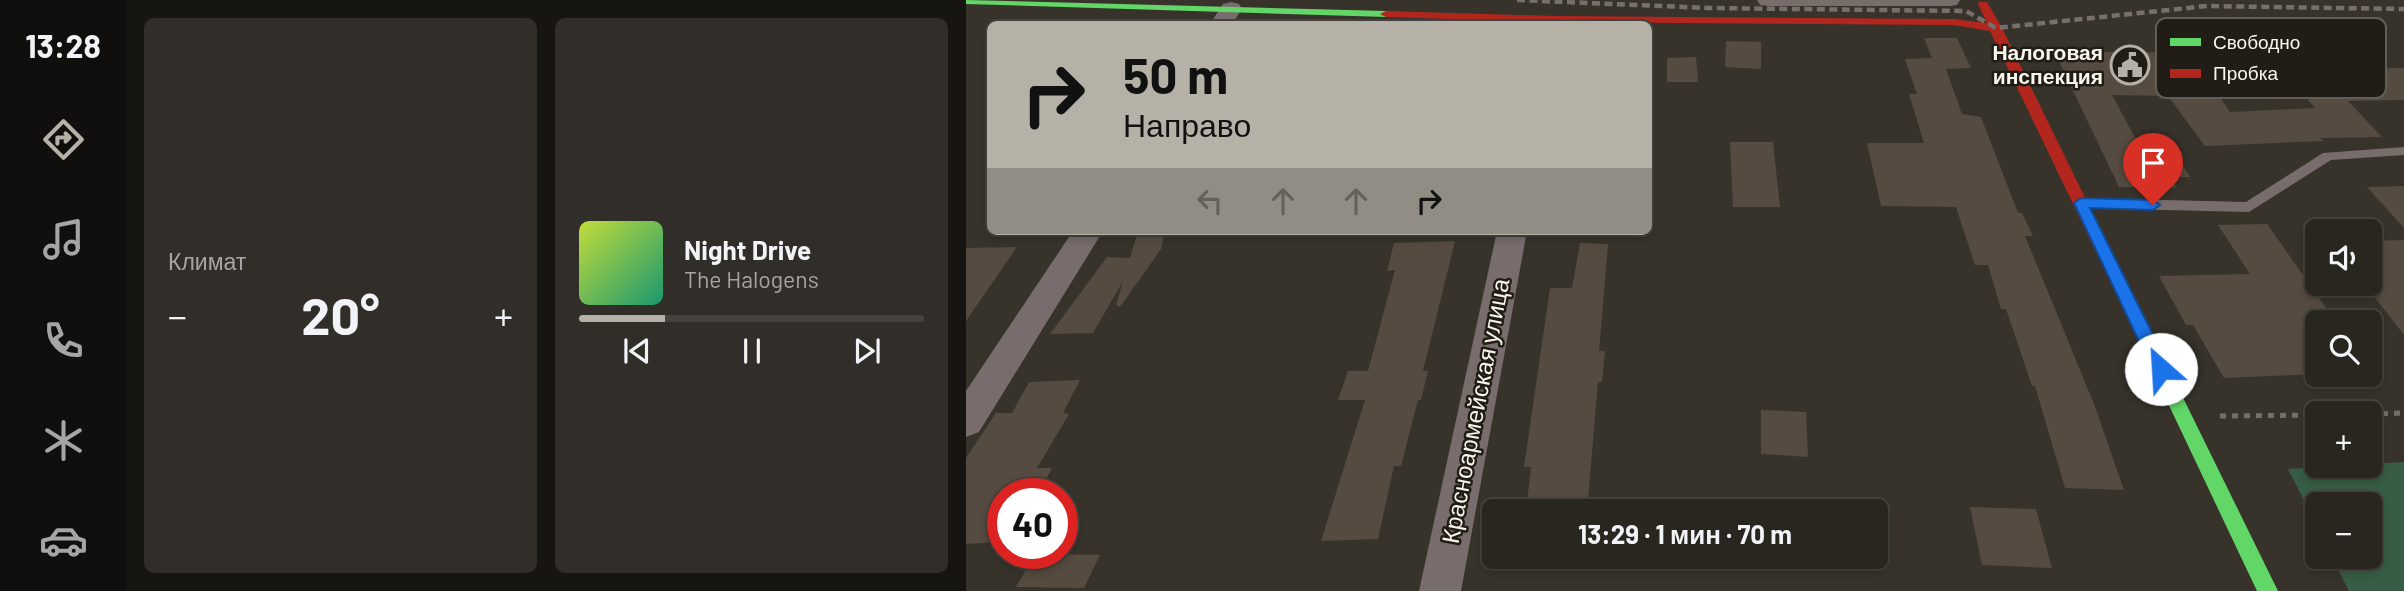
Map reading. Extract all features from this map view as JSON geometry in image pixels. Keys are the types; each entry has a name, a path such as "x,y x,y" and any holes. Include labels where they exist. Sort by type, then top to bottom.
{"street":[{"path":"1768,0 1949,0"},
{"path":"1980,0 1996,28 2268,591"},
{"path":"966,1 1226,17 1488,21"},
{"path":"1652,22 1953,22 1996,28"},
{"path":"966,421 1085,235"},
{"name":"Красноармейская улица","path":"1440,591 1511,235"}],"lane":[{"path":"2081,203 2249,207 2328,156 2404,152"}],"path":[{"path":"2382,414 2404,413"},
{"path":"2184,417 2305,415"}],"green space":[{"path":"2404,462 2404,591 2349,591 2338,569 2382,569 2382,492 2305,492 2305,502 2288,469 2305,468 2305,478 2382,478 2382,463"}],"building":[{"path":"1924,38 1957,38 1971,68 1946,69 1962,114 1981,117 2018,213 2022,213 2033,236 2025,236 2094,404 2124,490 2065,488 2035,386 2032,386 2006,309 2001,309 1988,265 1975,265 1956,207 1881,206 1867,143 1924,143 1909,94 1917,94 1905,59 1932,58"},
{"path":"1726,41 1761,42 1761,69 1725,67"},
{"path":"2054,51 2156,52 2156,96 2112,95 2138,143 2170,143 2190,177 2170,177 2177,188 2119,187"},
{"path":"1696,57 1698,82 1667,82 1667,58"},
{"path":"2386,68 2404,68 2404,100 2348,101 2382,137 2320,138 2323,141 2205,146 2169,98 2221,98 2230,112 2315,108 2306,98 2386,98"},
{"path":"1730,142 1773,142 1780,207 1733,207"},
{"path":"2404,186 2404,228 2367,187"},
{"path":"2267,224 2305,278 2305,296 2318,296 2328,310 2305,310 2305,375 2224,378 2193,325 2186,325 2159,276 2250,274 2218,225"},
{"path":"1137,235 1164,235 1161,249 1120,307 1116,305 1123,281 1093,333 1050,334 1107,257 1130,258"},
{"path":"2404,240 2404,335 2374,296 2382,296 2382,241"},
{"path":"1455,241 1423,371 1428,371 1421,400 1418,400 1401,466 1394,466 1378,539 1321,541 1365,400 1338,400 1348,371 1368,371 1395,270 1387,271 1394,243"},
{"path":"1580,243 1608,244 1599,351 1605,351 1602,382 1598,382 1588,499 1527,499 1531,467 1524,467 1550,288 1572,288"},
{"path":"1017,247 966,321 966,248"},
{"path":"1080,380 1063,413 1069,414 1037,468 1052,468 1047,478 987,478 987,543 966,544 966,458 996,413 1012,413 1029,382"},
{"path":"1761,410 1806,412 1808,457 1761,454"},
{"path":"1970,507 2036,509 2052,568 1982,565"},
{"path":"1078,555 1100,555 1084,588 1016,587 1026,569 1078,569"}],"railway":[{"path":"1517,0 1708,8 1966,11 1996,28 2207,6 2404,9"}],"traffic: fast":[{"path":"966,1 1386,14"},
{"path":"2128,302 2268,591"}],"traffic: jam":[{"path":"1983,4 2128,302"},
{"path":"1386,14 1555,19 1953,22 1996,28"}],"place":[{"name":"Налоговая инспекция","path":"2130,65"}],"route":[{"path":"2153,205 2081,203 2161,369"}]}
